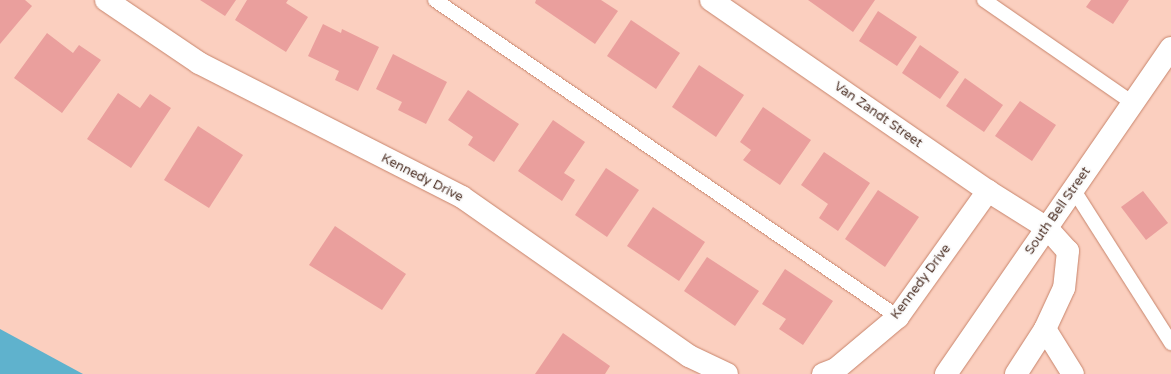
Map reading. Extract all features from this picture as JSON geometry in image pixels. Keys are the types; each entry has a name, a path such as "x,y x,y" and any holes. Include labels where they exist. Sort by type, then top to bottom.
{"street":[{"name":"Kennedy Drive","path":"106,0 199,63 462,197 689,356 727,374"},
{"name":"Van Zandt Street","path":"711,0 988,191 1047,228 1068,251 1064,288 1045,329 1016,374"},
{"name":"South Bell Street","path":"946,374 1171,48"},
{"name":"Kennedy Drive","path":"822,374 836,369 898,317 988,191"},
{"path":"1045,329 1073,374"}],"lane":[{"path":"435,0 898,317"},
{"path":"984,0 1133,103"},
{"path":"1073,189 1171,343"}],"water":[{"path":"0,329 83,374 0,374"}],"building":[{"path":"0,0 25,0 32,6 0,44"},
{"path":"200,0 236,0 225,16"},
{"path":"247,0 288,0 286,3 308,17 286,52 235,20"},
{"path":"536,0 601,0 618,11 595,44 535,3"},
{"path":"808,0 875,0 853,32"},
{"path":"1091,0 1129,0 1113,24 1086,7"},
{"path":"878,11 917,37 897,66 859,41"},
{"path":"631,20 680,53 656,89 607,56"},
{"path":"323,24 341,33 342,29 379,47 358,91 335,80 339,71 308,56"},
{"path":"47,33 73,53 79,45 101,60 62,113 14,78"},
{"path":"920,45 959,72 940,99 902,73"},
{"path":"393,54 447,82 426,124 398,110 402,102 376,89"},
{"path":"699,65 744,95 716,137 672,107"},
{"path":"965,78 1003,105 984,132 946,106"},
{"path":"468,90 519,124 494,162 468,145 473,137 448,120"},
{"path":"118,93 140,108 150,94 171,108 131,168 87,139"},
{"path":"1020,101 1056,125 1032,161 995,136"},
{"path":"763,107 811,140 780,185 743,160 751,150 740,142"},
{"path":"553,120 585,142 564,173 575,180 562,201 518,171"},
{"path":"198,126 243,155 209,208 164,180"},
{"path":"824,152 870,183 838,231 819,218 828,204 801,185"},
{"path":"606,168 639,190 607,237 575,215"},
{"path":"878,190 919,217 885,267 845,239"},
{"path":"1143,191 1168,223 1146,240 1121,207"},
{"path":"653,207 705,242 679,281 627,246"},
{"path":"335,226 406,274 382,310 309,265"},
{"path":"707,257 759,291 735,326 684,291"},
{"path":"785,269 833,301 803,345 779,329 786,319 762,304"},
{"path":"563,333 610,366 605,374 535,374"}]}
